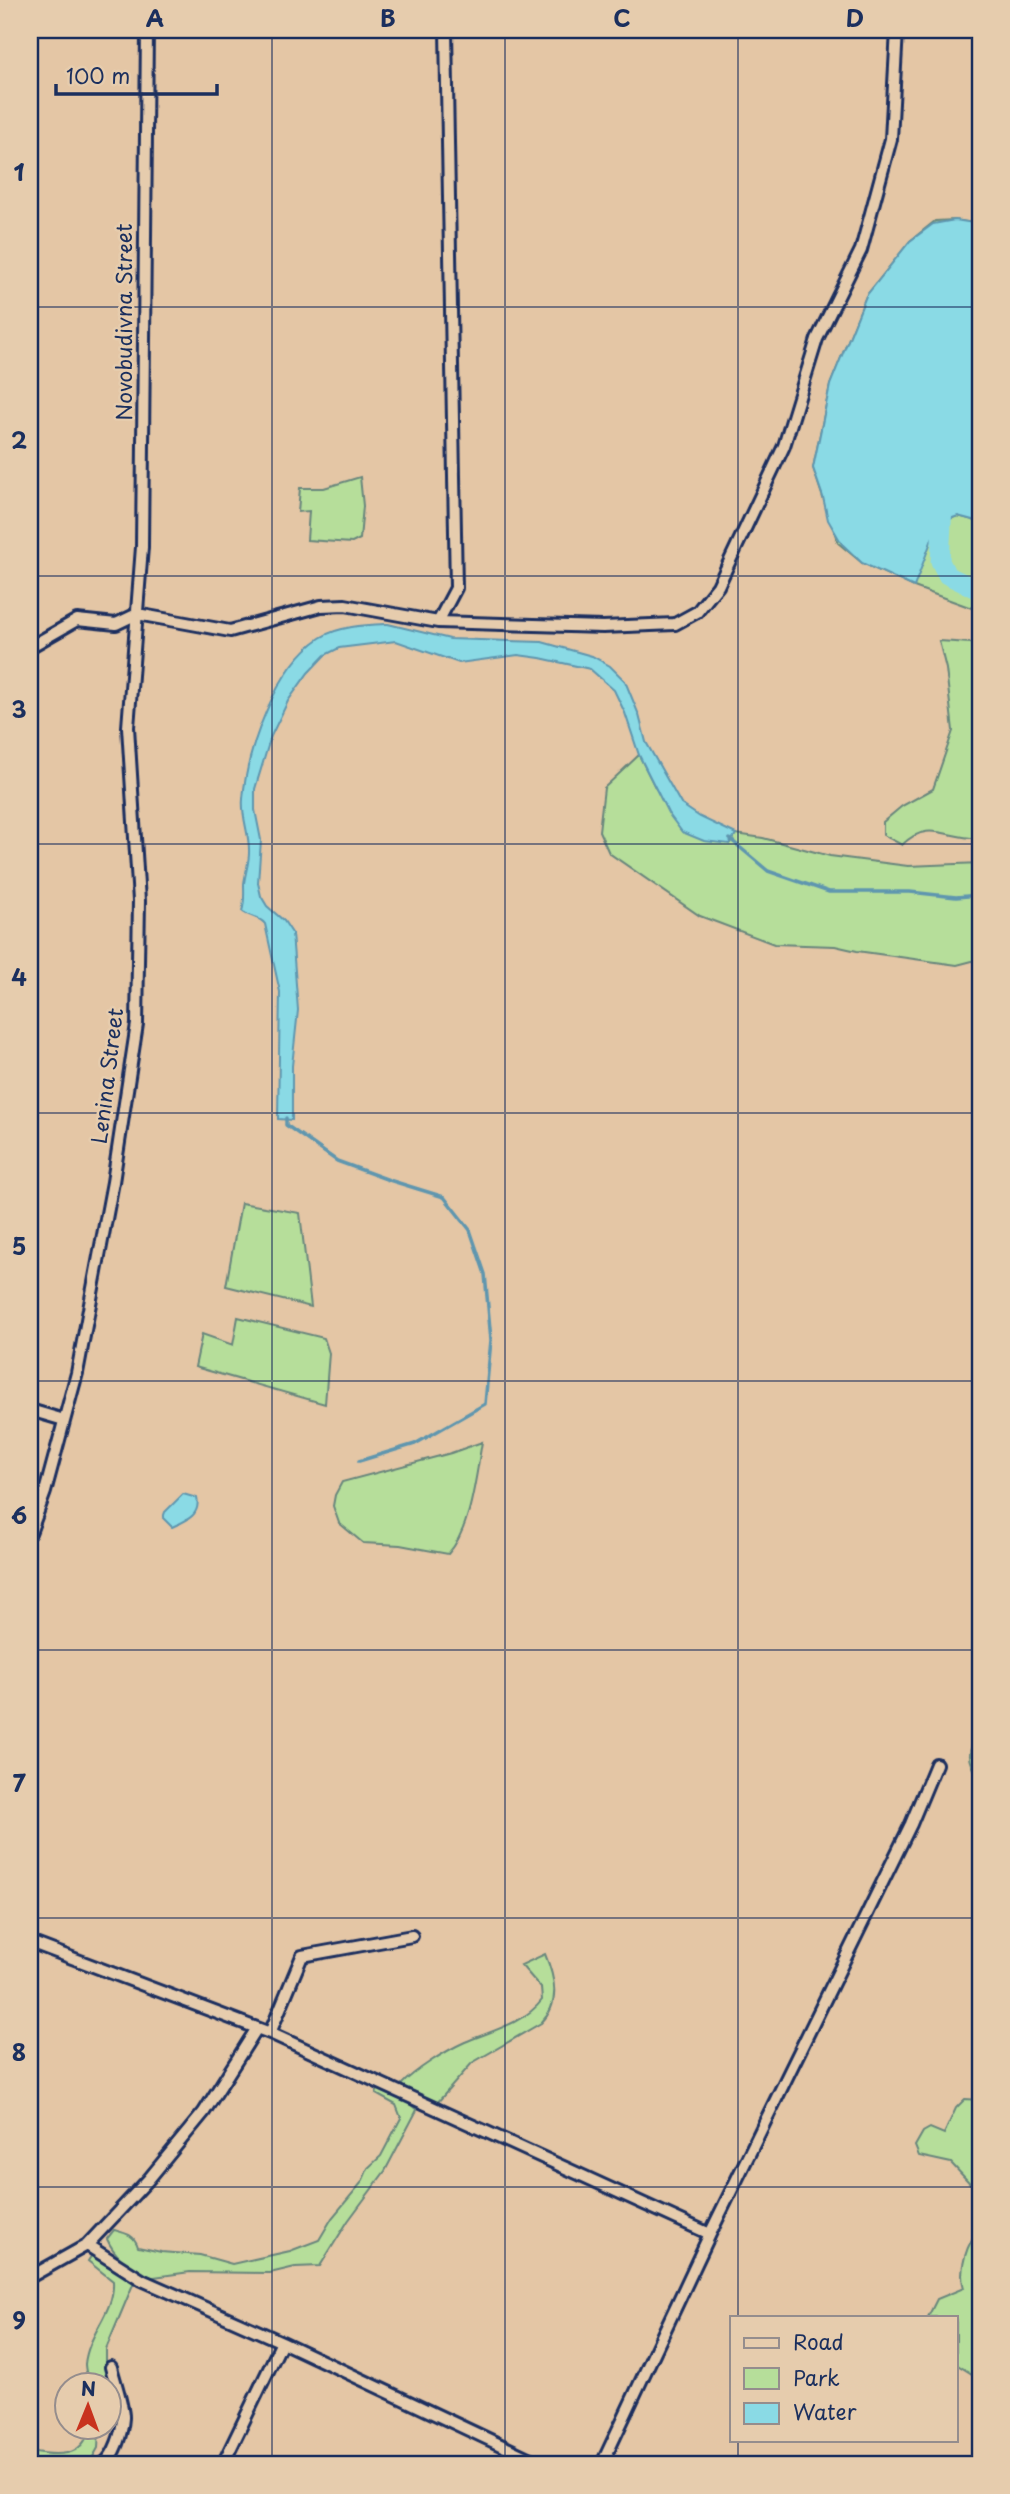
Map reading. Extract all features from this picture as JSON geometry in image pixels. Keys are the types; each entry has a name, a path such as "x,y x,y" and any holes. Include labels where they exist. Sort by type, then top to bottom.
{"street":[{"name":"Novobudivna Street","path":"137,614 142,547 147,30"},
{"path":"439,622 456,588 446,30"},
{"path":"30,648 77,620 116,624 137,614 230,631 321,606 345,605 439,622 603,627 675,624 696,612 718,586 785,446 817,339 861,250 891,139 897,30"},
{"name":"Lenina Street","path":"30,1533 45,1492 77,1373 113,1182 137,1024 139,901 128,727 137,614"},
{"path":"30,1410 64,1420"},
{"path":"603,2464 710,2234 911,1824 936,1765"},
{"path":"270,2033 302,1956 412,1936"},
{"path":"30,1942 270,2033 710,2234"},
{"path":"30,2277 87,2245 148,2180 204,2112 257,2028"},
{"path":"87,2245 142,2280 282,2342 541,2464"},
{"path":"223,2464 282,2342"},
{"path":"103,2464 118,2442 124,2415 111,2367"}],"green space":[{"path":"955,220 980,224 938,523 958,516 980,522 980,611 914,587 862,563 838,543 813,468 830,385 866,296 910,241 935,221"},
{"path":"360,477 363,506 360,539 352,543 307,540 309,511 298,512 300,488 324,488"},
{"path":"939,641 971,643 980,647 980,838 930,831 912,837 902,845 883,835 883,822 902,806 933,789 953,731 946,669"},
{"path":"639,755 656,789 729,844 736,834 763,838 830,856 908,866 980,863 980,959 957,965 835,946 774,944 700,916 609,853 599,831 604,788"},
{"path":"241,1203 300,1213 311,1307 226,1286"},
{"path":"238,1317 324,1338 329,1353 325,1404 195,1367 202,1334 233,1345"},
{"path":"482,1442 467,1516 456,1543 448,1554 400,1545 363,1543 339,1523 333,1506 342,1482"},
{"path":"980,1732 980,1779 971,1761 970,1750"},
{"path":"545,1954 553,1981 554,1999 541,2023 472,2063 437,2103 403,2089 401,2085 422,2067 465,2042 517,2020 535,2008 542,2000 541,1988 521,1965"},
{"path":"378,2089 406,2101 417,2110 385,2171 348,2221 320,2266 295,2267 270,2273 190,2272 147,2278 124,2261 107,2239 114,2230 132,2237 138,2247 200,2255 232,2264 290,2251 319,2240 332,2218 362,2182 368,2168 381,2156 401,2118 396,2105 376,2094"},
{"path":"965,2099 980,2100 980,2194 951,2163 919,2156 915,2146 923,2132 930,2128 944,2134 956,2108"},
{"path":"980,2229 980,2379 958,2365 958,2316 928,2316 937,2299 964,2288 962,2273 965,2257"},
{"path":"93,2253 131,2276 134,2282 106,2349 106,2372 86,2372 85,2367 91,2342 110,2303 113,2281 88,2261"},
{"path":"83,2442 98,2442 89,2464 30,2463 30,2451 67,2453"}],"water":[{"path":"955,220 980,224 980,522 958,516 938,523 914,587 862,563 842,544 828,520 813,468 830,385 866,296 910,241 933,224"},
{"path":"388,624 450,639 542,642 592,656 610,666 625,681 639,715 646,742 681,804 700,817 736,834 729,844 704,841 682,832 668,813 639,755 614,690 590,669 518,655 459,663 396,641 339,648 325,655 288,701 271,736 255,789 255,810 261,840 258,883 267,906 284,921 292,933 298,1010 292,1066 292,1120 278,1119 280,992 265,924 242,911 249,853 243,813 246,779 267,711 277,689 304,651 320,638 335,631"},
{"path":"183,1494 197,1498 197,1509 191,1517 172,1527 163,1518 165,1512"}],"waterway":[{"path":"980,477 972,479 943,505 940,561 947,575 980,591"},
{"path":"730,839 768,871 829,892 910,892 956,897 980,895"},
{"path":"286,1118 286,1125 337,1161 444,1197 470,1230 485,1274 491,1340 485,1404 415,1444 359,1461"}]}
